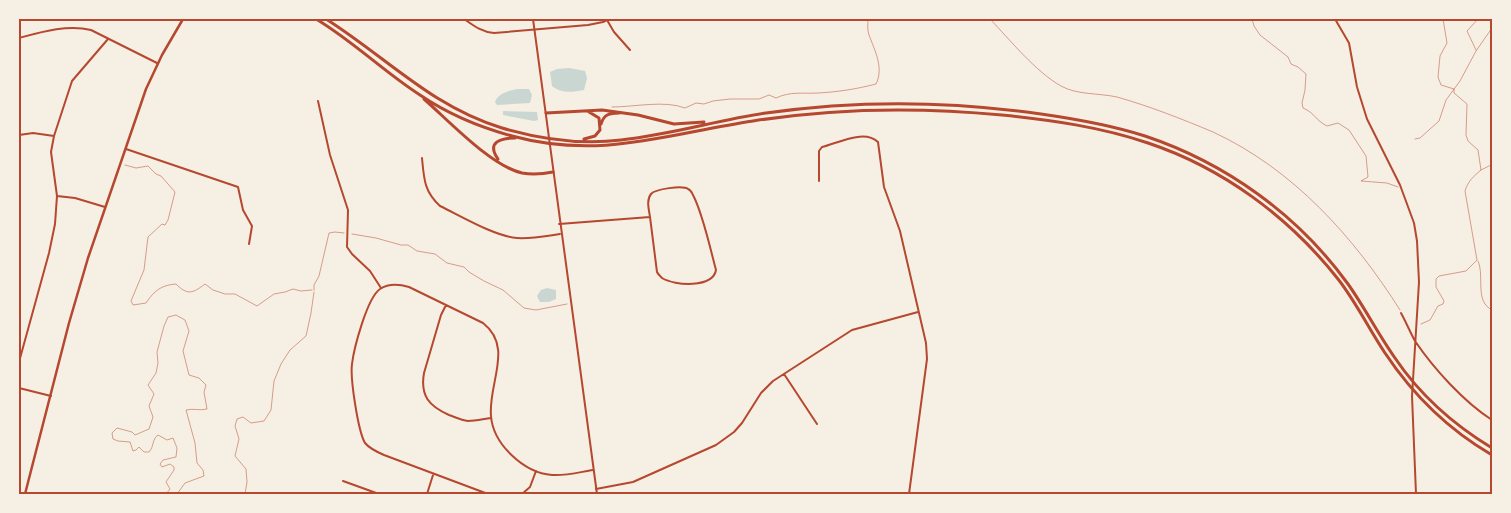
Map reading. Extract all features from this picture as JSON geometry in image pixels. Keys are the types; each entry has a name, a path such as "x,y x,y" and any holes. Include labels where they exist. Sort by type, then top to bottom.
{"highway":[{"path":"316,19 340,33 418,94 503,165 513,170 530,174 553,172"},
{"path":"326,19 351,34 427,93 450,106 499,127 542,138 558,140 623,140 784,111 894,104 1005,110 1066,118 1110,126 1157,140 1223,172 1263,198 1289,219 1329,260 1348,284 1406,374 1423,393 1459,426 1492,448"},
{"path":"418,94 463,119 486,128 524,139 558,145 624,145 754,121 815,113 883,110 964,111 1032,118 1073,124 1122,135 1171,151 1243,190 1274,213 1299,236 1339,281 1405,381 1452,428 1492,455"},
{"path":"546,113 602,110 674,124 727,120"},
{"path":"579,111 595,114 599,118 601,125"},
{"path":"566,140 592,138 599,132 602,120 608,114 625,113"},
{"path":"524,139 505,138 498,140 494,148 496,157 504,164 521,171 553,172"}],"main road":[{"path":"25,494 77,293 105,207 146,89 157,64 183,19"}],"street":[{"path":"464,19 487,33 588,25 608,19 614,32 630,50"},
{"path":"533,19 560,234 597,494"},
{"path":"1335,19 1349,44 1357,87 1367,119 1402,188 1414,223 1419,261 1412,396 1416,494"},
{"path":"19,38 75,28 91,30 157,64"},
{"path":"19,362 53,236 57,196 51,152 54,136 72,81 108,39"},
{"path":"318,101 330,155 349,212 347,247 370,271 381,288"},
{"path":"19,135 33,133 54,136"},
{"path":"819,181 819,151 822,147 859,137 874,138 878,142 884,187 900,231 924,331 927,360 909,494"},
{"path":"126,149 238,187 244,214 252,226 249,244"},
{"path":"422,158 426,188 433,200 440,206 498,233 509,236 525,238 560,234"},
{"path":"683,187 688,189 693,196 716,270 712,279 691,284 662,278 657,272 650,216 648,202 650,195 665,189 683,187"},
{"path":"57,196 75,198 105,207"},
{"path":"559,224 650,216"},
{"path":"488,494 433,475 377,452 365,442 360,430 352,365 367,306 381,288 399,284 409,287 490,328 498,342 500,351 491,400 491,418 497,436 506,450 519,462 544,474 559,475 594,470"},
{"path":"446,305 441,315 424,373 423,381 427,399 431,405 440,411 459,419 474,421 491,418"},
{"path":"596,489 642,478 716,446 727,439 742,423 760,393 773,381 852,330 918,312"},
{"path":"1401,313 1415,340 1448,381 1477,410 1492,420"},
{"path":"784,374 817,424"},
{"path":"19,388 51,396"},
{"path":"522,494 530,487 536,471"},
{"path":"427,494 433,475"},
{"path":"342,481 379,494"}],"path":[{"path":"610,107 677,104 685,108 696,103 704,104 730,99 759,99 769,95 776,98 785,94 817,93 861,88 876,84 880,68 868,33 868,19"},
{"path":"990,19 1031,62 1061,86 1070,90 1115,96 1138,103 1212,132 1263,161 1326,214 1340,229 1378,276 1401,313"},
{"path":"1252,19 1260,35 1288,57 1291,64 1298,66 1306,74 1303,108 1314,114 1318,121 1326,126 1338,123 1349,130 1366,156 1368,177 1361,181 1387,183 1402,188"},
{"path":"1443,19 1446,43 1440,56 1438,77 1441,85 1454,89"},
{"path":"1476,51 1467,31 1478,19"},
{"path":"1415,139 1420,138 1438,121 1446,100 1460,81 1476,51 1492,28"},
{"path":"1454,89 1454,93 1466,104 1466,135 1468,141 1478,150 1480,170"},
{"path":"120,164 136,168 148,166 161,176 175,192 165,225 162,224 148,237 144,270 131,301 133,306 146,303 155,291 164,285 176,284 188,293 196,291 205,284 225,294 235,294 257,306 274,294 293,288 302,291 314,290"},
{"path":"1492,167 1490,165 1473,176 1466,185 1465,191 1481,276 1482,299 1487,307 1492,310"},
{"path":"245,494 248,482 246,469 235,456 239,439 235,426 237,419 243,417 251,423 264,421 271,410 274,381 281,364 290,350 306,336 314,299 314,285 319,276 329,233 347,233 376,238 408,245 417,251 435,254 447,262 464,267 478,278 503,290 524,308 536,310 568,302"},
{"path":"1418,325 1430,320 1438,306 1443,304 1444,301 1436,287 1436,279 1439,276 1466,271 1477,260"},
{"path":"166,494 170,489 166,482 174,467 170,464 162,467 160,464 163,460 176,457 177,448 173,438 167,440 158,435 154,440 152,449 149,452 144,452 139,447 136,450 132,450 130,442 114,439 112,433 118,428 132,432 135,435 150,429 153,417 149,406 154,394 148,385 156,373 158,363 157,352 164,326 168,317 176,315 186,320 189,331 183,351 185,360 189,375 200,378 206,385 204,392 207,409 186,410 195,443 197,463 203,470 204,476 186,483 177,494"}],"shaded area":[{"path":"569,68 585,71 587,78 584,90 563,91 552,86 550,72"},
{"path":"519,89 529,89 532,95 530,103 497,105 495,102 502,94"},
{"path":"503,111 537,112 538,120 534,121 503,115"},
{"path":"547,288 556,290 556,299 549,302 540,302 537,296 541,290"}]}
